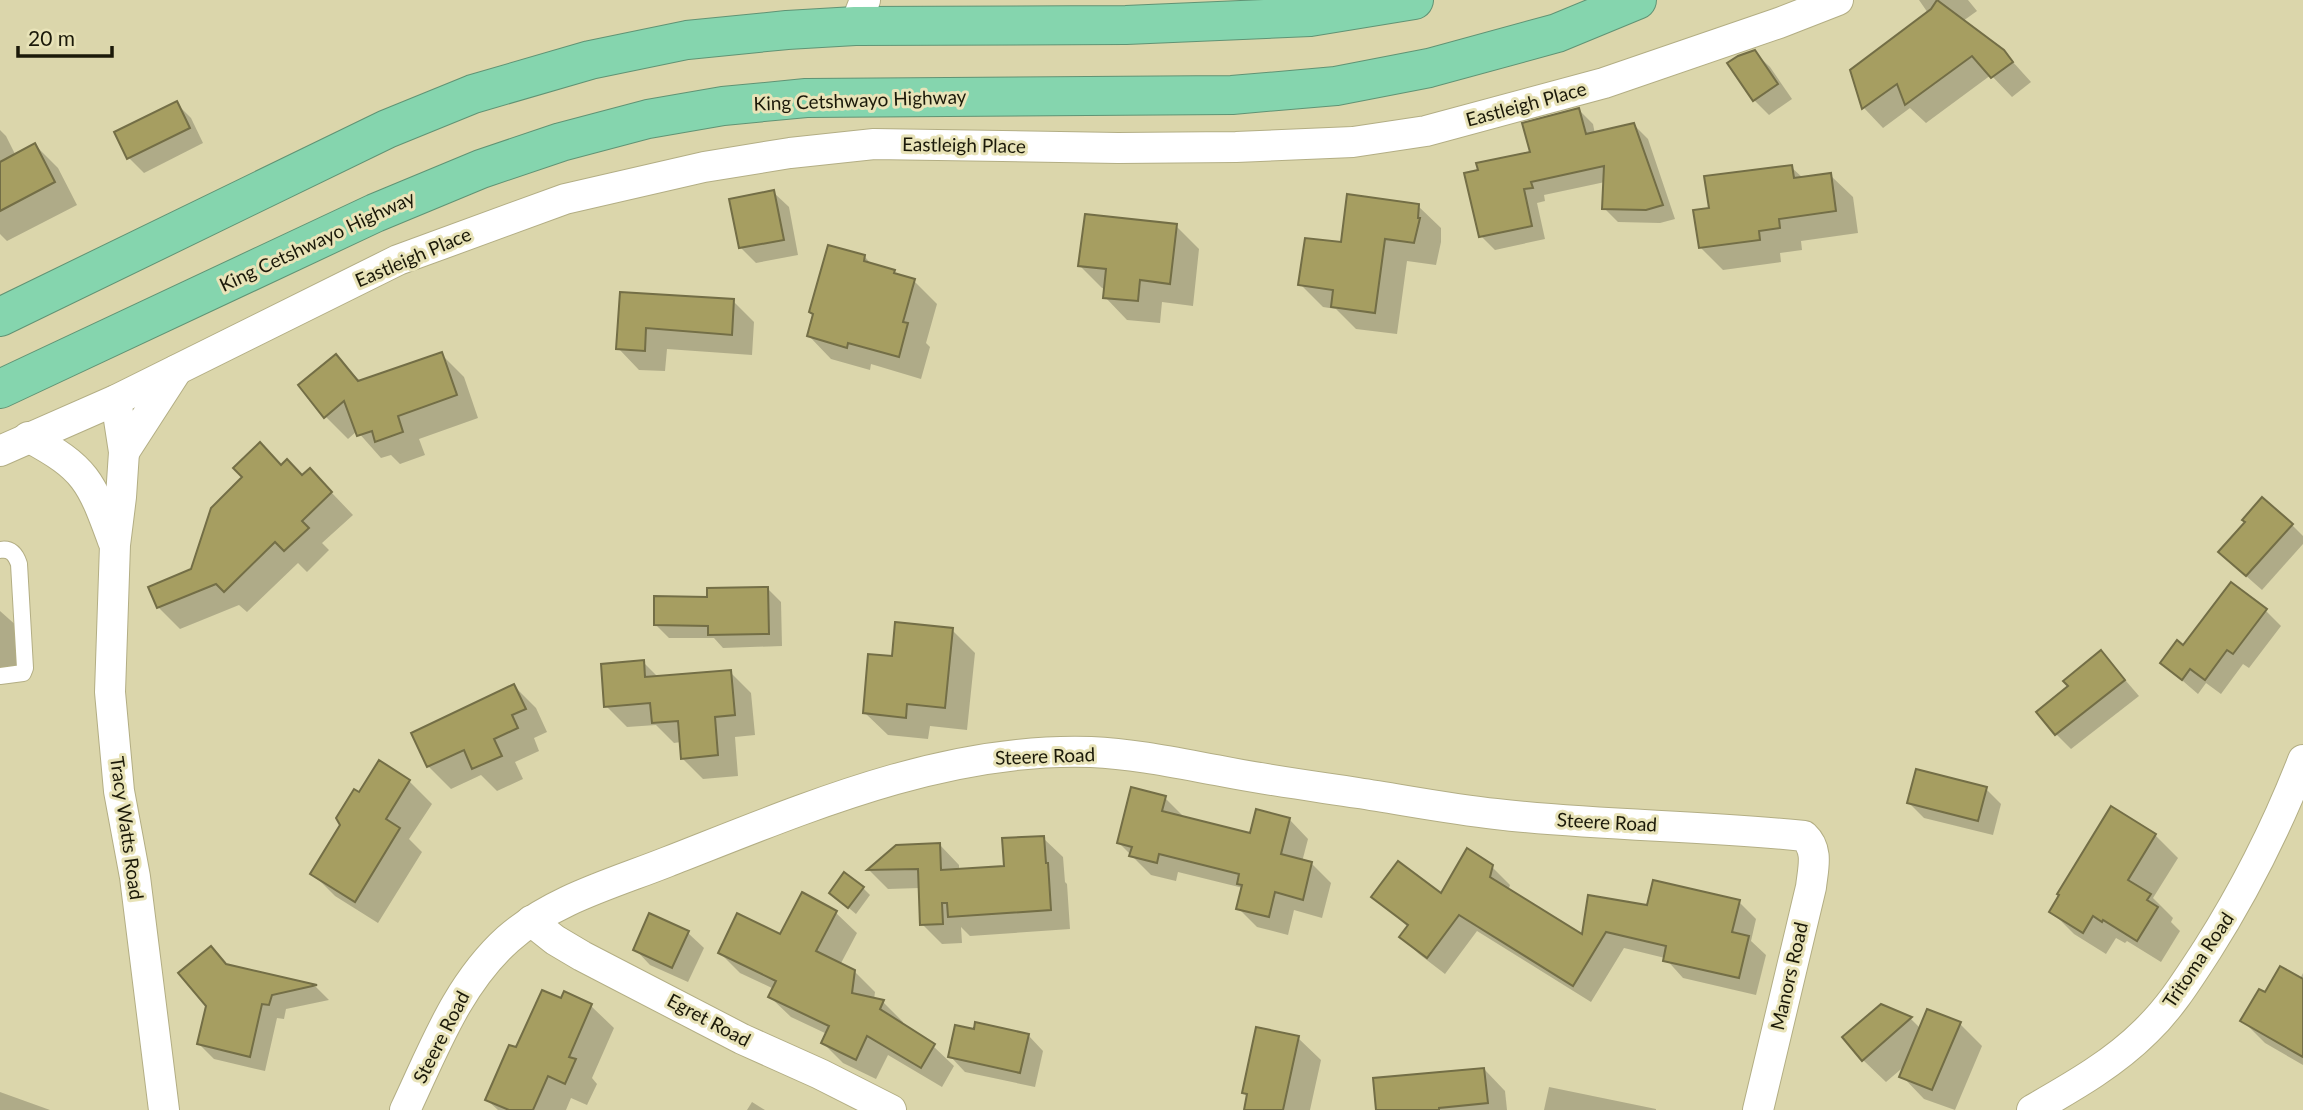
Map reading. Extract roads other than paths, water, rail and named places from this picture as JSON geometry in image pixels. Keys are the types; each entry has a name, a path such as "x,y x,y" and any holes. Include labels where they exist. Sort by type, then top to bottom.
{"highway":[{"path":"0,317 387,129 473,94 590,60 687,40 860,13 1113,26 1310,18 1414,0"},
{"name":"King Cetshwayo Highway","path":"0,388 375,213 457,179 561,142 648,118 723,106 806,98 1232,95 1336,86 1429,68 1557,33 1637,0"}],"street":[{"name":"Eastleigh Place","path":"116,400 398,260 565,199 704,167 790,153 874,144 1236,147 1353,142 1414,133 1604,83 1838,0"},
{"path":"124,452 177,369"},
{"path":"0,451 116,400"},
{"name":"Tracy Watts Road","path":"116,400 124,452 115,545 111,704 119,791 135,877 164,1110"},
{"name":"Tracy Watts Road","path":"28,437 75,466 85,477 95,494 115,545"},
{"name":"Steere Road","path":"405,1110 457,1000 490,956 531,921 588,893 830,799 928,770 978,760 1027,753 1091,752 1161,758 1222,772 1494,814 1575,822 1754,831 1804,836 1811,842"},
{"name":"Tritoma Road","path":"2032,1110 2117,1057 2177,998 2231,913 2282,814 2303,760"},
{"name":"Manors Road","path":"1758,1110 1811,887 1815,854 1811,842"},
{"name":"Egret Road","path":"531,921 582,956 742,1039 891,1110"}],"lane":[{"path":"0,550 16,555 19,564 25,668 23,673 18,675 0,676"}]}
